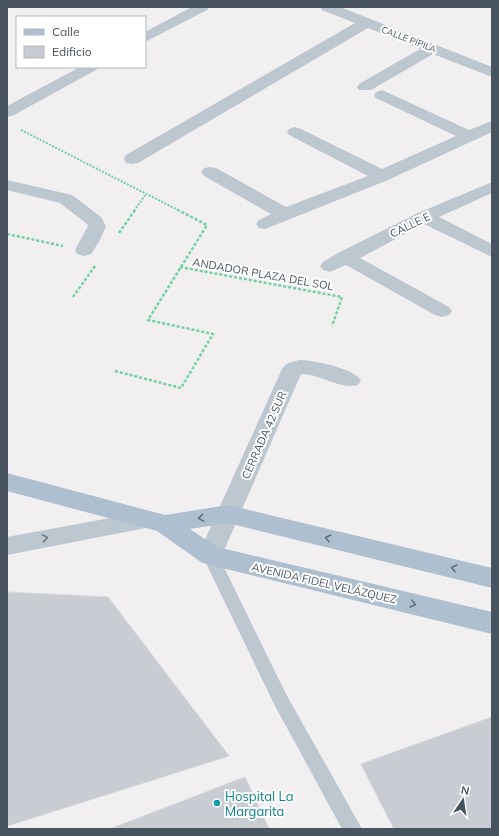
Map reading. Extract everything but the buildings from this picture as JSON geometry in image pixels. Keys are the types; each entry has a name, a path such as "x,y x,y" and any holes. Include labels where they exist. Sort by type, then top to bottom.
{"main road":[{"name":"AVENIDA FIDEL VELÁZQUEZ","path":"7,482 157,522 210,555 492,623"},
{"name":"AVENIDA FIDEL VELÁZQUEZ","path":"157,522 228,514 492,578"}],"street":[{"path":"146,37 202,7"},
{"name":"CALLE PÍPILA","path":"326,7 492,72"},
{"path":"132,159 366,23"},
{"path":"365,87 432,48"},
{"path":"8,112 89,68"},
{"path":"382,95 470,137"},
{"path":"265,224 285,214 382,176 492,126"},
{"path":"295,132 382,176"},
{"path":"210,172 285,214"},
{"path":"7,186 66,199 95,221 97,226 91,240 84,250"},
{"name":"CALLE E","path":"442,311 337,262 424,217 492,187"},
{"path":"424,217 492,251"},
{"name":"CERRADA 42 SUR","path":"210,555 293,370 300,366 309,367 350,380"},
{"path":"7,546 157,522"}],"lane":[{"path":"210,555 280,699 352,829"}],"path":[{"path":"20,130 207,225 148,320 213,334 181,388 115,371"},
{"path":"7,234 84,250"},
{"name":"ANDADOR PLAZA DEL SOL","path":"180,267 342,297 332,326"}],"place":[{"name":"Hospital La Margarita","path":"217,803"}]}
